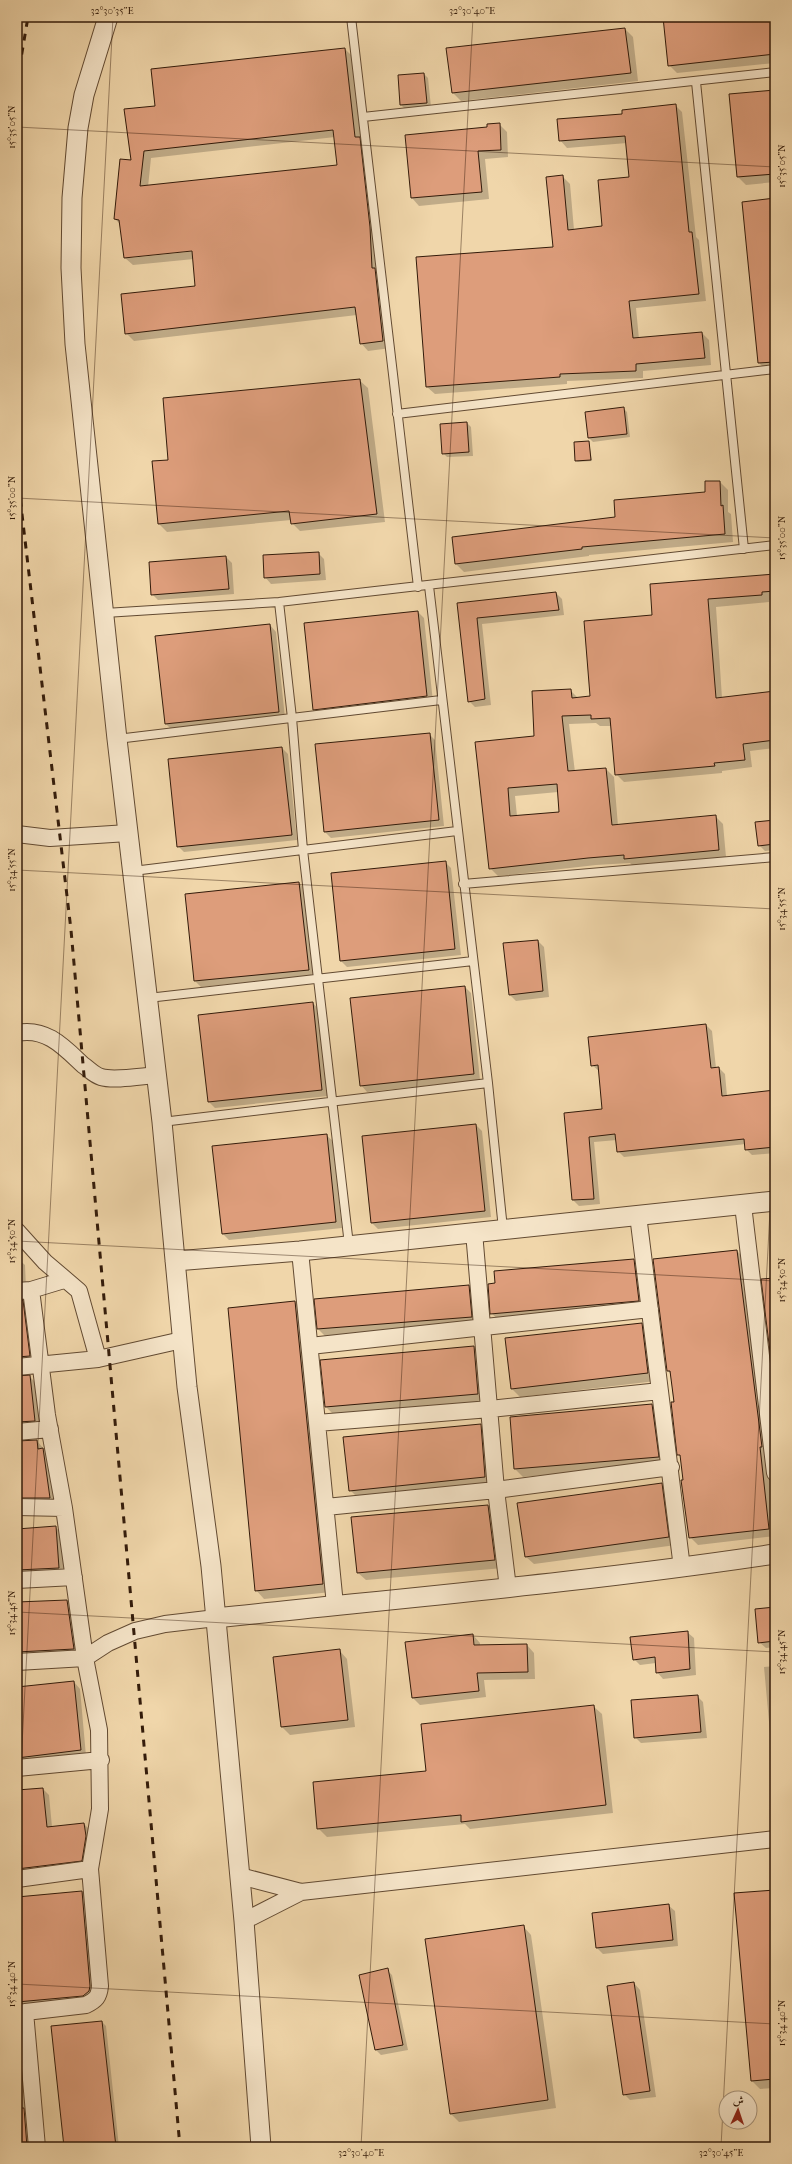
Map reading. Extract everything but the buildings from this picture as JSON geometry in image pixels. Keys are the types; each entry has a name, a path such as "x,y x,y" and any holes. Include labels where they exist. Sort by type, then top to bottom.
{"street":[{"path":"108,17 84,95 72,190 71,268 76,352 105,613 117,739 157,1075 182,1340 216,1618 244,1921 261,2147"},
{"path":"17,834 50,838 128,833"},
{"path":"17,1033 37,1033 56,1040 92,1072 102,1077 157,1075"},
{"path":"175,1262 300,1251 775,1201"},
{"path":"743,1205 775,1473"},
{"path":"638,1215 682,1568"},
{"path":"17,1231 45,1262 79,1292 98,1358"},
{"path":"474,1232 496,1490 508,1588"},
{"path":"300,1251 335,1605"},
{"path":"37,2147 21,2012 86,2005 95,2001 99,1994 90,1869 100,1809 101,1760 99,1730 85,1658 64,1508 40,1365 24,1290 64,1280"},
{"path":"310,1346 650,1309"},
{"path":"17,1367 98,1358 182,1340"},
{"path":"317,1423 490,1409 660,1391"},
{"path":"17,1432 50,1429"},
{"path":"326,1507 496,1490 670,1467"},
{"path":"17,1507 64,1508"},
{"path":"17,1662 85,1658 108,1642 135,1631 165,1624 508,1588 682,1568 775,1554"},
{"path":"17,1580 74,1577"},
{"path":"17,1768 101,1760"},
{"path":"244,1921 301,1892 775,1839"},
{"path":"17,1879 90,1869"},
{"path":"240,1876 301,1892"}],"lane":[{"path":"351,17 418,587"},
{"path":"363,117 696,82 775,72"},
{"path":"696,82 744,549"},
{"path":"397,414 775,369"},
{"path":"105,613 279,602 429,586 775,545"},
{"path":"429,586 441,700 488,1083 503,1229"},
{"path":"279,602 292,718 303,850 349,1246"},
{"path":"117,739 441,700"},
{"path":"132,871 457,831"},
{"path":"463,884 775,857"},
{"path":"147,998 318,980 473,961"},
{"path":"162,1122 488,1083"}],"railway":[{"path":"17,82 28,17"},
{"path":"17,472 71,930 180,2147"}]}
